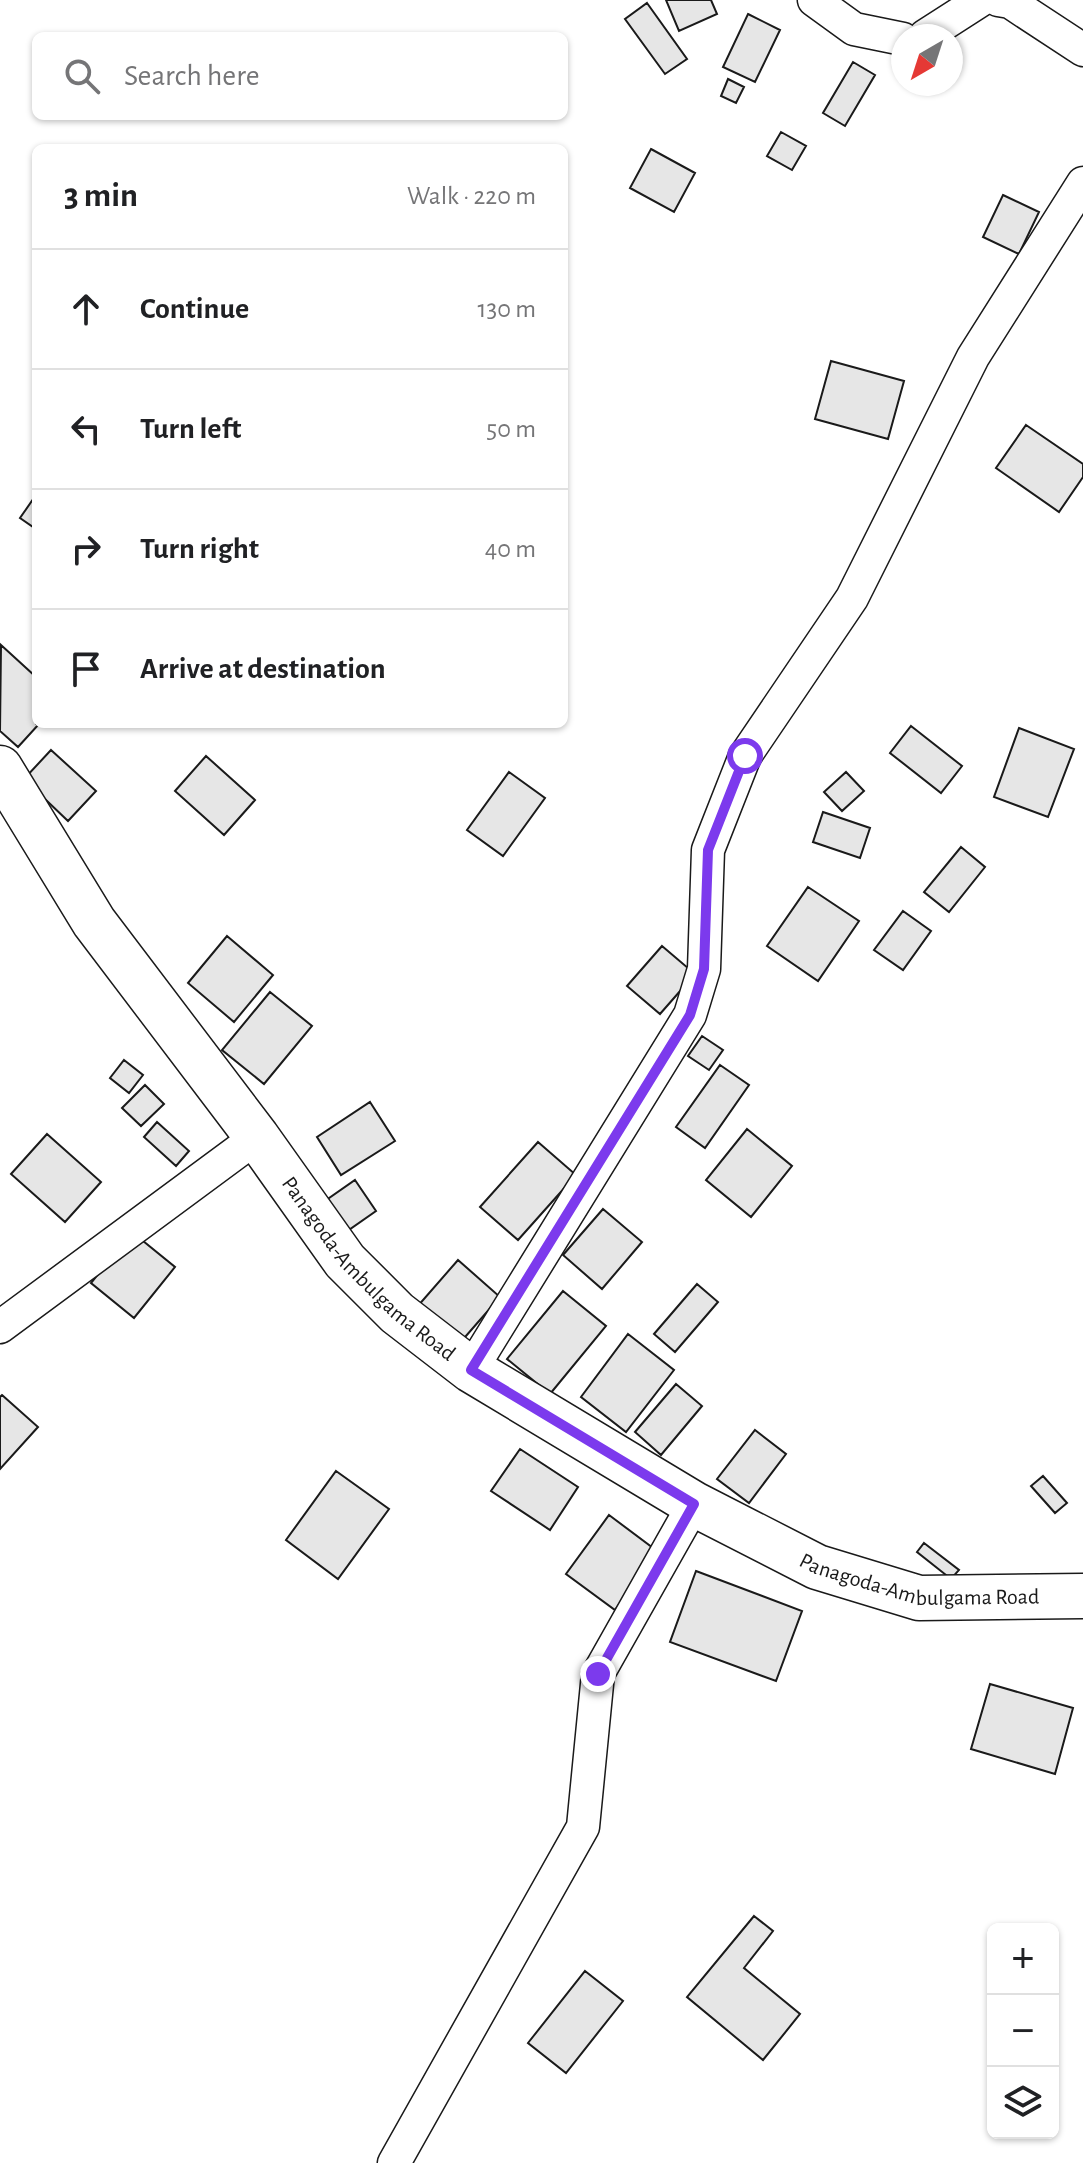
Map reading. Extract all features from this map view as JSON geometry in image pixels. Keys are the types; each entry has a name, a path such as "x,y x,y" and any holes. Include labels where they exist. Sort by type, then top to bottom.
{"main road":[{"name":"Panagoda-Ambulgama Road","path":"0,768 94,922 257,1137 345,1261 397,1313 471,1370 694,1504 817,1567 919,1598 1083,1596"}],"street":[{"path":"814,0 854,29 891,37"},
{"path":"944,24 981,0"},
{"path":"998,0 1010,2 1083,50"},
{"path":"471,1370 690,1015 704,969 708,850 745,756 852,598 973,357 1083,183"},
{"path":"0,1327 257,1137"},
{"path":"394,2163 583,1827 598,1674 694,1504"}],"building":[{"path":"666,0 711,0 717,14 679,31"},
{"path":"647,3 687,59 665,74 625,19"},
{"path":"748,14 780,30 755,82 723,67"},
{"path":"853,62 875,75 845,126 823,113"},
{"path":"728,79 744,87 736,103 721,96"},
{"path":"781,132 806,146 792,170 767,156"},
{"path":"651,149 695,173 674,212 630,188"},
{"path":"1003,195 1039,212 1019,254 983,237"},
{"path":"831,361 904,381 888,439 815,419"},
{"path":"1026,425 1083,464 1083,477 1059,512 996,468"},
{"path":"32,501 32,526 20,518"},
{"path":"1,645 32,673 32,728 35,728 18,747 0,731"},
{"path":"911,726 962,766 941,793 890,753"},
{"path":"1019,728 1074,749 1048,817 994,797"},
{"path":"51,750 96,791 68,821 24,779"},
{"path":"206,756 255,800 224,835 175,791"},
{"path":"509,772 545,798 503,856 467,830"},
{"path":"846,772 864,791 842,811 824,792"},
{"path":"823,812 870,828 860,858 813,842"},
{"path":"961,847 985,867 949,912 924,892"},
{"path":"808,887 859,921 818,981 767,946"},
{"path":"903,911 931,931 903,970 874,950"},
{"path":"227,936 273,975 234,1022 188,983"},
{"path":"662,946 695,974 660,1014 627,986"},
{"path":"270,992 312,1026 264,1084 222,1050"},
{"path":"702,1036 723,1050 709,1070 688,1056"},
{"path":"124,1060 143,1075 129,1093 110,1078"},
{"path":"720,1065 749,1085 705,1148 676,1127"},
{"path":"145,1085 164,1104 141,1126 122,1108"},
{"path":"370,1102 395,1141 341,1175 317,1137"},
{"path":"157,1122 189,1151 176,1166 144,1137"},
{"path":"747,1129 792,1166 751,1217 706,1180"},
{"path":"47,1134 101,1182 65,1222 11,1174"},
{"path":"538,1142 576,1175 518,1240 480,1207"},
{"path":"355,1180 376,1211 343,1234 322,1203"},
{"path":"603,1209 642,1242 602,1289 563,1255"},
{"path":"132,1232 175,1267 134,1318 91,1283"},
{"path":"458,1260 500,1297 452,1352 410,1315"},
{"path":"697,1284 718,1302 675,1352 654,1334"},
{"path":"563,1291 606,1326 550,1394 507,1359"},
{"path":"628,1334 674,1370 626,1432 581,1397"},
{"path":"676,1384 702,1406 661,1455 635,1432"},
{"path":"2,1395 38,1427 0,1469 0,1397"},
{"path":"755,1430 786,1454 749,1503 717,1479"},
{"path":"520,1449 578,1487 550,1530 491,1491"},
{"path":"336,1471 389,1509 338,1579 286,1540"},
{"path":"1043,1476 1067,1503 1055,1513 1031,1486"},
{"path":"609,1515 657,1551 615,1610 566,1574"},
{"path":"924,1543 959,1570 951,1579 917,1552"},
{"path":"696,1571 802,1611 776,1681 670,1642"},
{"path":"990,1684 1073,1708 1055,1774 971,1749"},
{"path":"754,1916 773,1931 744,1968 800,2014 763,2060 687,1997"},
{"path":"585,1971 623,2001 566,2073 528,2043"}],"route":[{"path":"598,1674 694,1504 471,1370 690,1015 704,969 708,850 745,756"}]}
